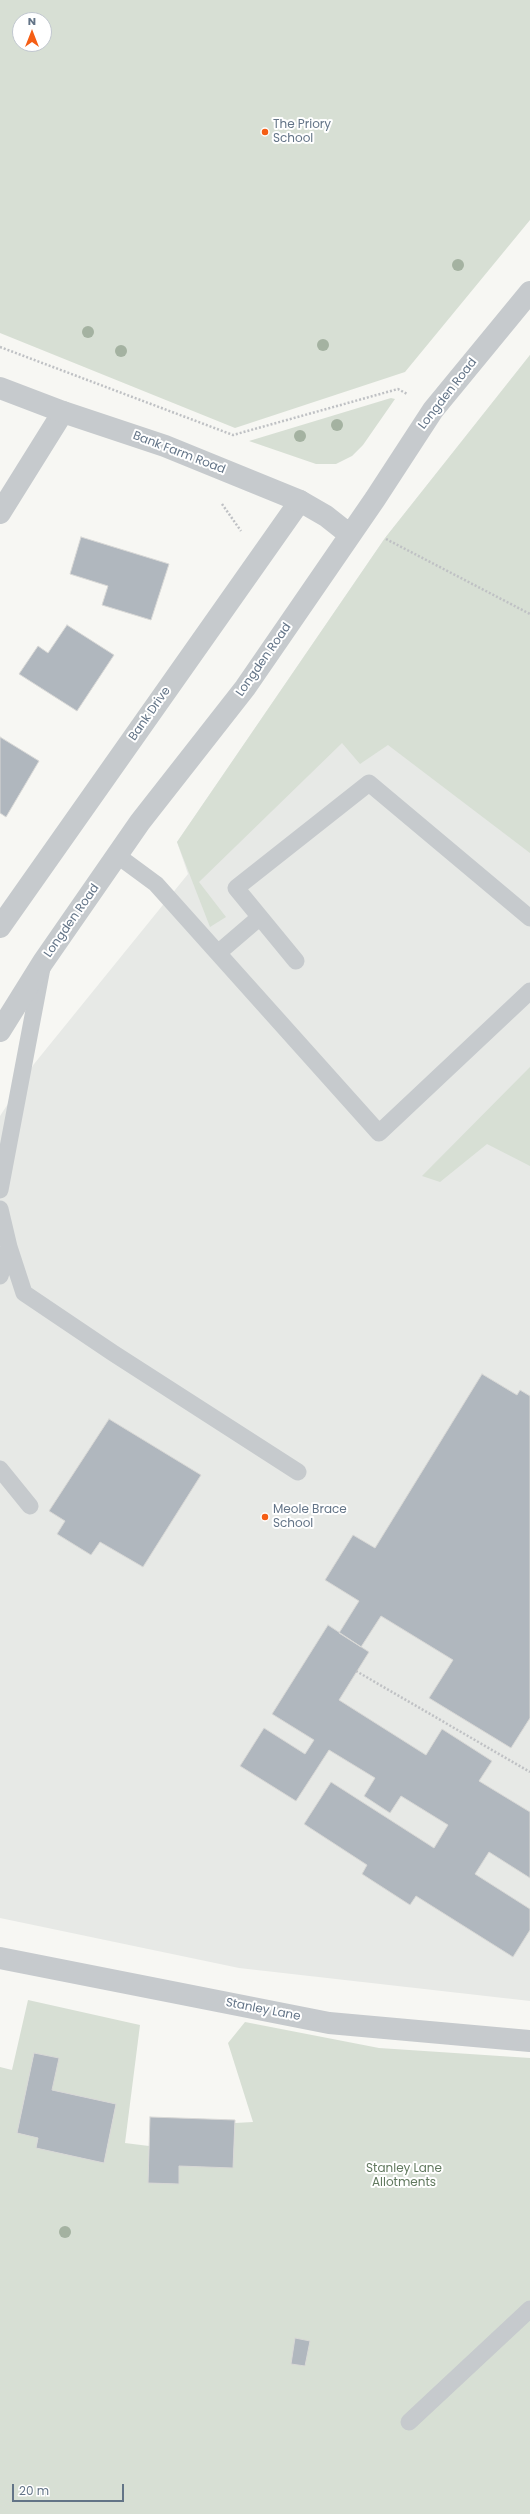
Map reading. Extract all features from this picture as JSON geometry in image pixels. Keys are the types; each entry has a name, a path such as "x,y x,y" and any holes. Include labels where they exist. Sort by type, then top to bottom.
{"street":[{"name":"Longden Road","path":"0,1031 43,962 118,856 140,822 245,688 355,528 433,410 530,292"},
{"name":"Bank Farm Road","path":"0,388 63,412 165,446 300,501 326,516 355,528"},
{"path":"0,513 63,412"},
{"name":"Bank Drive","path":"0,927 300,501"},
{"name":"Stanley Lane","path":"0,1958 329,2024 530,2041"}],"lane":[{"path":"296,961 236,888 369,782 530,918"},
{"path":"118,856 156,884 379,1132 530,992"},
{"path":"218,954 260,917"},
{"path":"0,1190 43,962"},
{"path":"0,1209 9,1247 24,1294 298,1472"},
{"path":"0,1276 9,1247"},
{"path":"0,1470 30,1506"},
{"path":"409,2422 530,2309"}],"path":[{"path":"0,347 233,435 398,389 409,395"},
{"path":"355,528 384,538 530,614"},
{"path":"356,1671 530,1772"}],"shaded area":[{"name":"Meole Brace School","path":"530,355 530,2001 239,1968 0,1918 0,1116 34,1064 188,874 177,842 385,538"}],"green space":[{"name":"The Priory School","path":"0,0 530,0 530,220 405,372 235,428 0,333"},
{"path":"530,355 530,853 388,745 360,764 342,743 199,882 226,917 210,927 177,842 385,538"},
{"path":"391,398 395,399 363,445 352,456 336,464 316,464 249,441"},
{"path":"530,1067 530,1166 487,1144 440,1182 422,1176"},
{"name":"Stanley Lane Allotments","path":"28,2000 140,2025 125,2143 149,2146 148,2183 179,2184 179,2166 233,2167 235,2123 253,2122 228,2043 245,2022 379,2048 530,2058 530,2514 0,2514 0,2067 12,2070","holes":["34,2053 52,2090 116,2104 104,2163 36,2148 38,2138 17,2133"]}],"building":[{"path":"81,537 169,564 151,620 102,605 108,586 70,574"},
{"path":"67,625 114,655 77,711 19,674 38,646 48,653"},
{"path":"0,737 39,761 6,817 0,813"},
{"path":"482,1374 517,1395 520,1390 530,1396 530,1718 511,1748 429,1698 453,1660 381,1616 361,1647 339,1633 359,1601 325,1580 353,1535 375,1548"},
{"path":"109,1419 201,1475 143,1567 100,1542 91,1555 57,1534 65,1521 49,1511"},
{"path":"328,1625 369,1652 339,1700 426,1755 442,1729 492,1761 479,1781 530,1812 530,1878 489,1852 475,1874 530,1909 530,1930 513,1957 416,1896 410,1905 362,1874 367,1865 304,1824 331,1782 434,1848 448,1825 401,1796 390,1813 364,1796 375,1778 329,1750 296,1801 240,1766 264,1728 305,1754 314,1740 272,1714"},
{"path":"34,2053 59,2058 52,2090 116,2104 104,2163 36,2148 38,2138 17,2133"},
{"path":"150,2117 235,2120 233,2168 179,2166 179,2184 148,2183"},
{"path":"295,2338 310,2341 305,2366 291,2364"}],"place":[{"name":"The Priory School","path":"265,132"},
{"name":"Meole Brace School","path":"265,1517"}]}
